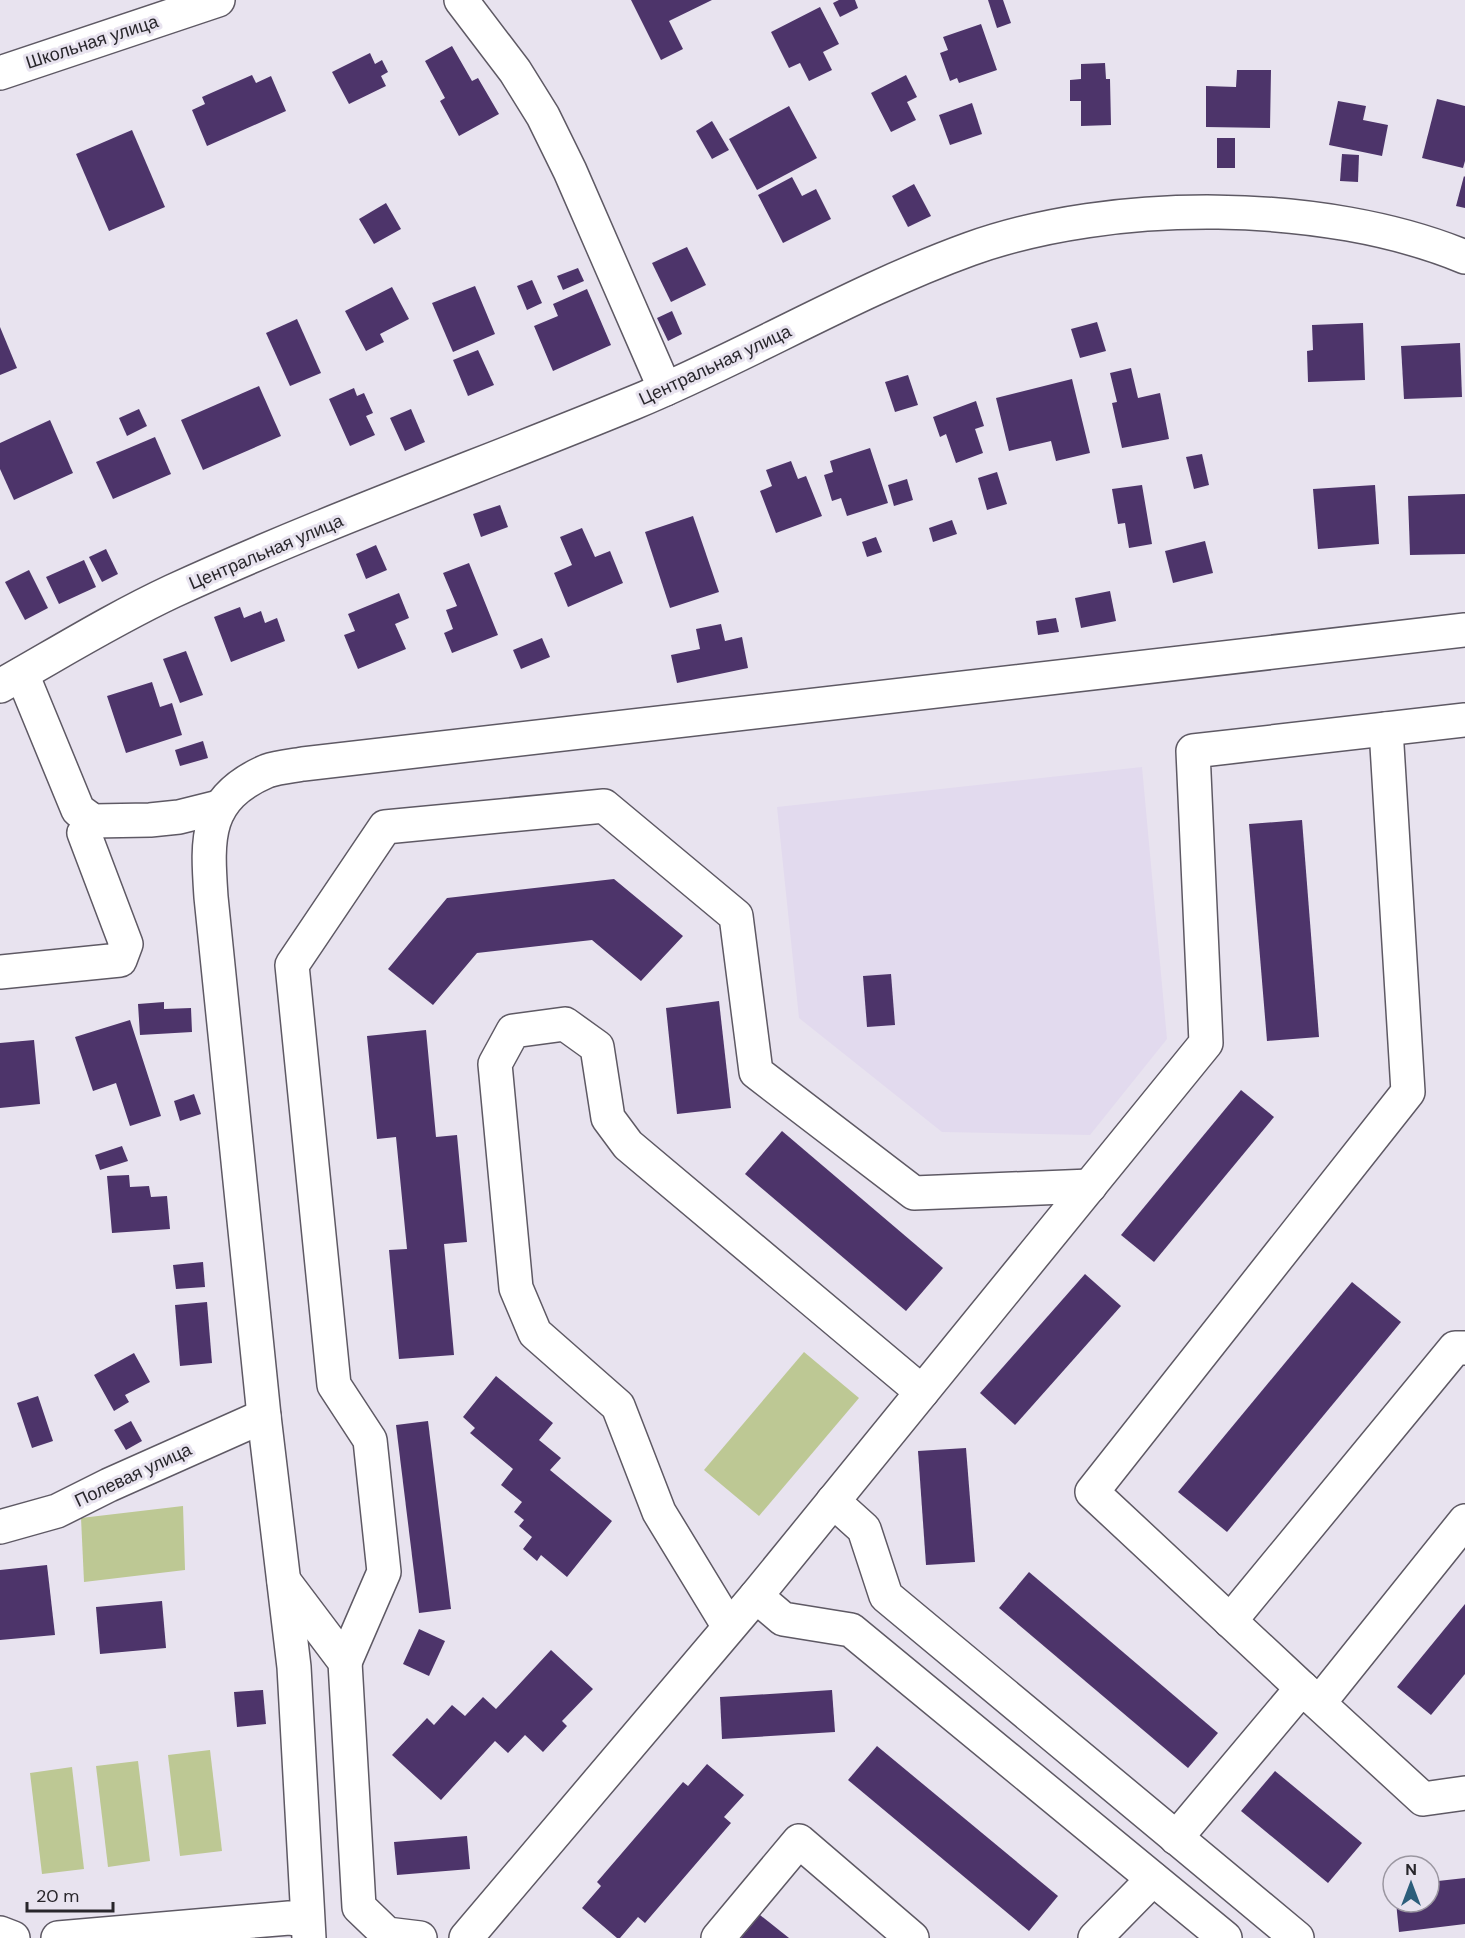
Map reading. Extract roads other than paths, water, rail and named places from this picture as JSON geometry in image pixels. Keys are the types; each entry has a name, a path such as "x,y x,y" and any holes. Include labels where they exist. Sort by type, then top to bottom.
{"street":[{"name":"Школьная улица","path":"0,72 218,0"},
{"path":"461,0 515,71 543,116 570,171 665,389"},
{"name":"Центральная улица","path":"11,680 171,592 389,499 665,389 906,275 970,249 1028,232 1094,220 1164,214 1243,212 1317,218 1390,233 1465,257"},
{"path":"308,1929 294,1667 264,1416 208,856 212,824 219,807 235,789 268,771 303,764 1465,630"},
{"path":"11,680 78,810 93,821 179,817 219,807"},
{"path":"466,1938 756,1596 1206,1043 1193,751 1465,720"},
{"path":"1386,729 1408,1092 1092,1492 1423,1799 1465,1793"},
{"path":"420,1938 387,1934 359,1907 345,1662 384,1572 370,1440 334,1385 292,965 385,827 604,806 736,916 756,1072 914,1193 1090,1186"},
{"path":"0,972 120,960 126,944 84,833 93,821"},
{"path":"729,1627 659,1512 618,1406 536,1333 516,1288 495,1064 513,1031 565,1024 597,1047 608,1118 628,1145 922,1392"},
{"path":"1230,1621 1455,1348 1465,1348"},
{"name":"Полевая улица","path":"0,1527 57,1511 109,1485 264,1416"},
{"path":"833,1501 864,1529 886,1596 1297,1938"},
{"path":"1176,1838 1310,1696 1465,1521"},
{"path":"284,1581 345,1662"},
{"path":"756,1596 783,1619 852,1630 1225,1938"},
{"path":"718,1938 799,1842 912,1938"},
{"path":"1095,1938 1153,1878"},
{"path":"58,1938 289,1918 308,1929"},
{"path":"0,1933 13,1938"}]}
